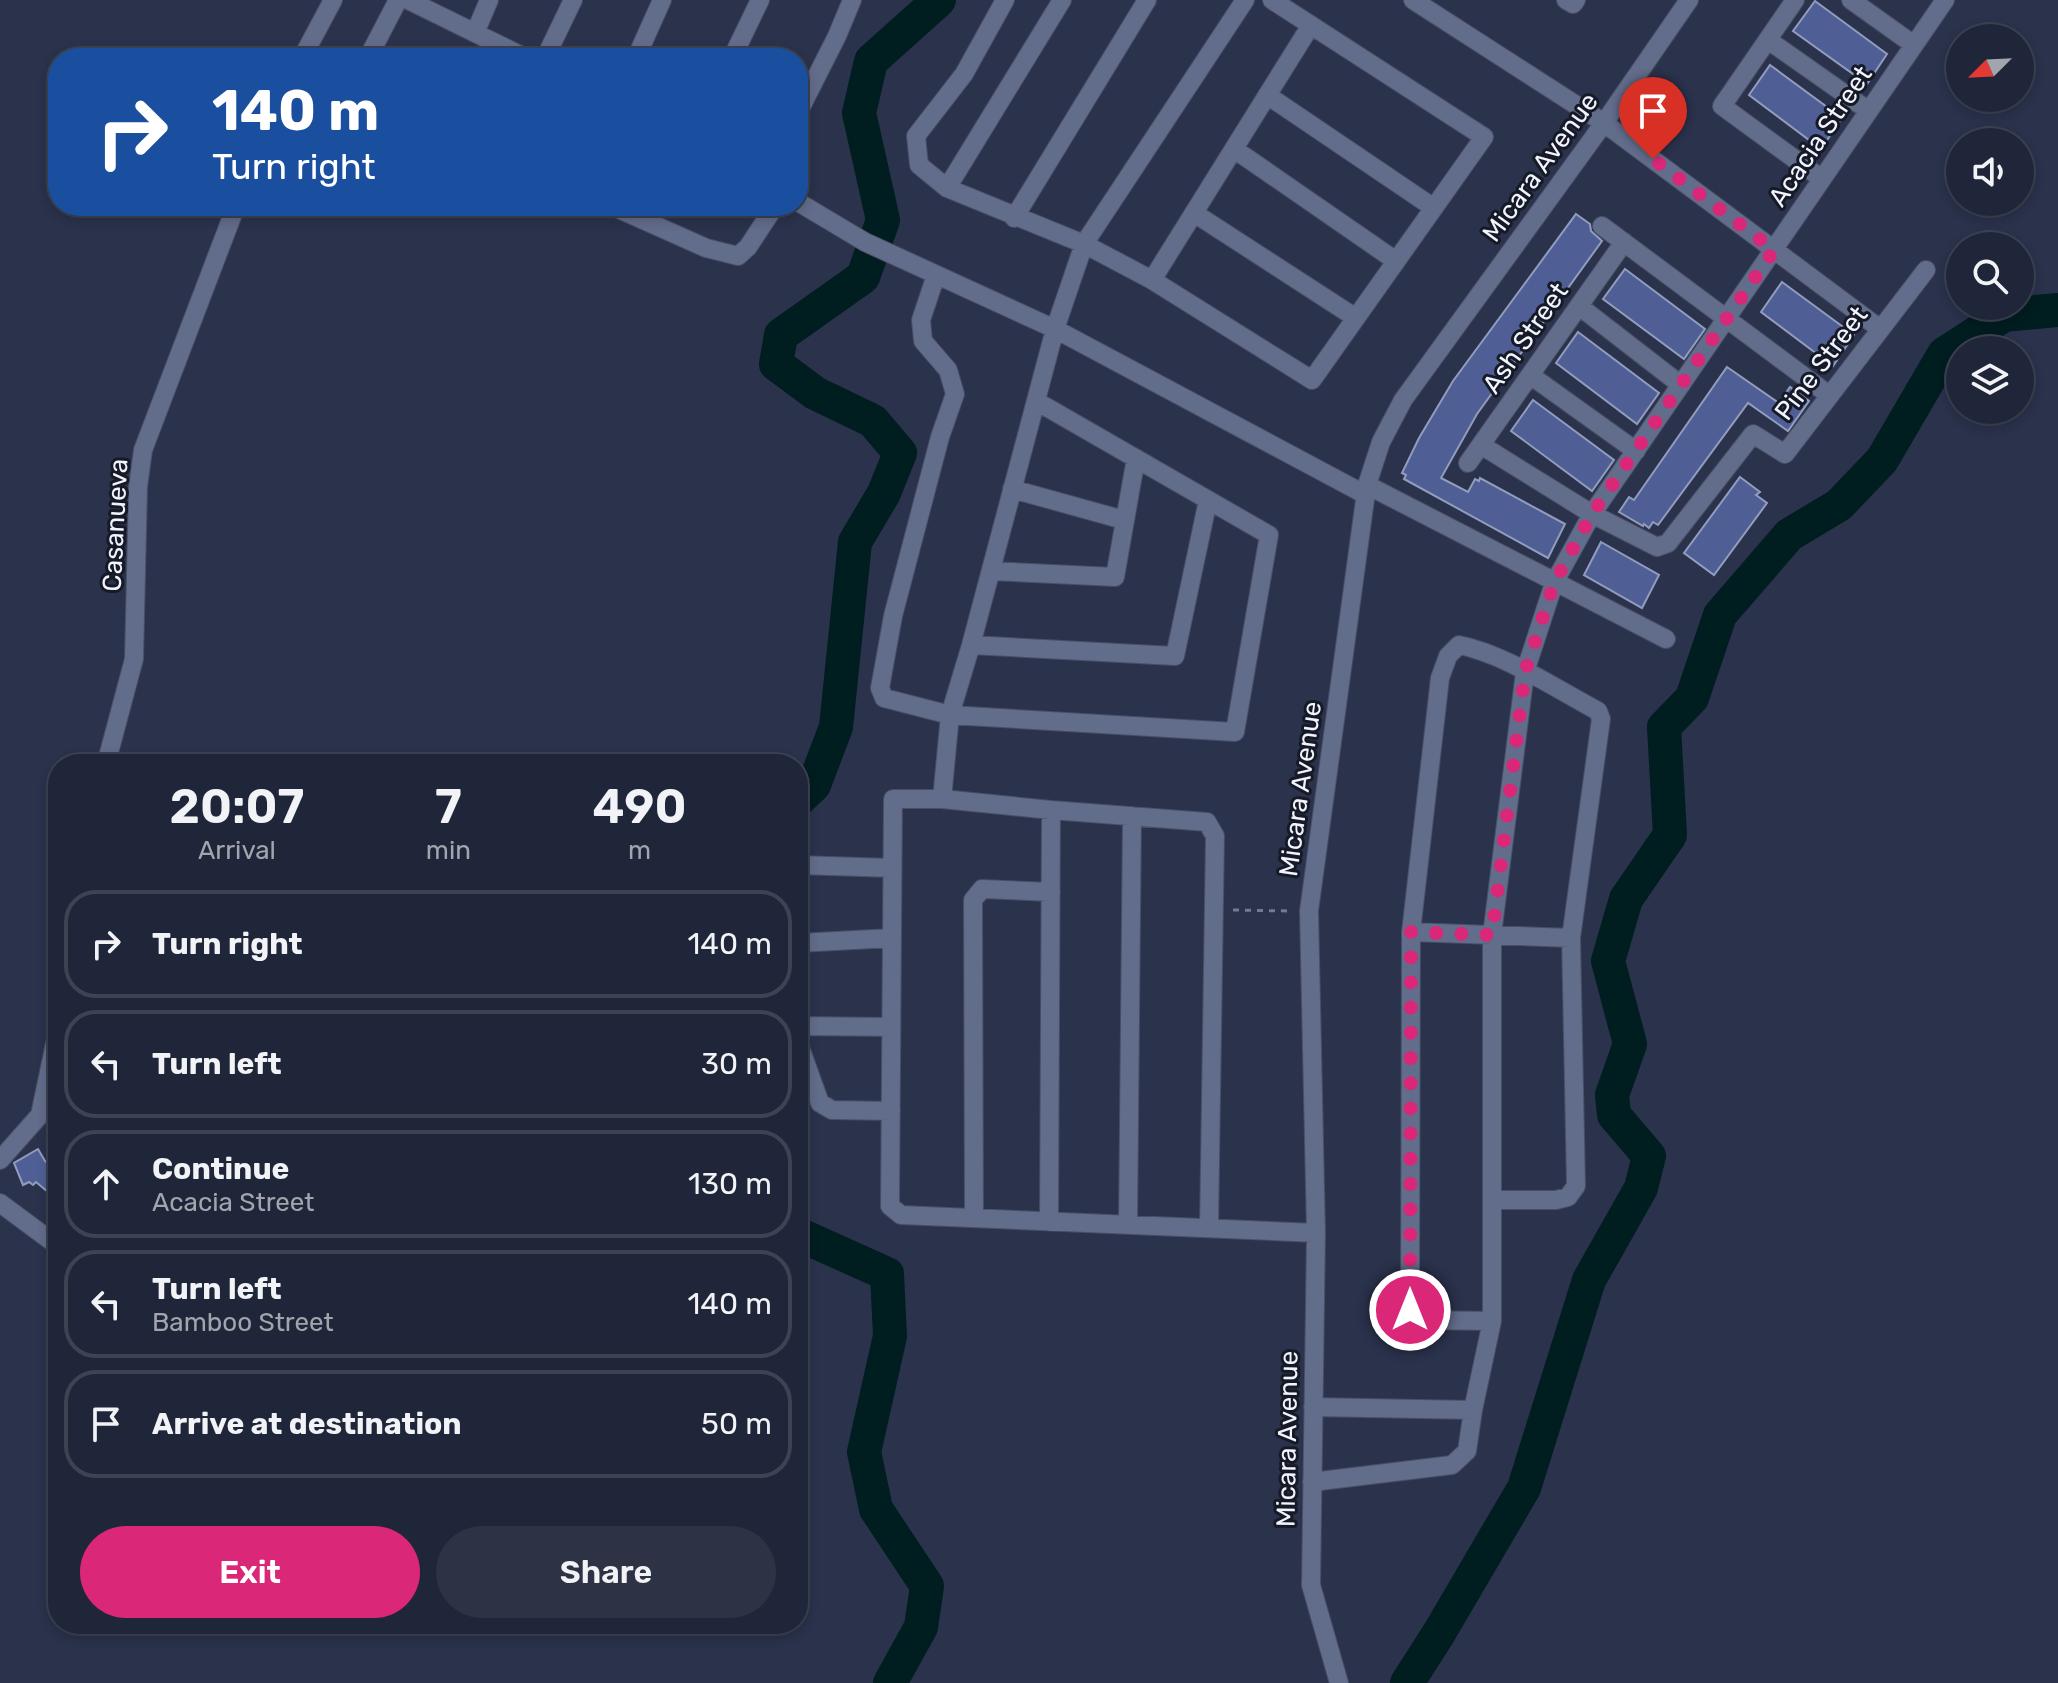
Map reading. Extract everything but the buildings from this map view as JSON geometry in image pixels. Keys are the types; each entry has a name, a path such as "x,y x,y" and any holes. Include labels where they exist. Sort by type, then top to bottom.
{"street":[{"path":"307,48 333,0"},
{"path":"373,48 398,0"},
{"path":"408,0 506,48"},
{"path":"475,33 489,0"},
{"path":"550,48 573,0"},
{"path":"640,48 662,0"},
{"path":"737,48 760,0"},
{"path":"808,92 852,0"},
{"path":"1005,0 964,74 916,136 919,165 947,188 1014,218 1084,244 1152,280 1312,380 1484,137 1272,0"},
{"path":"947,188 1062,0"},
{"path":"1014,218 1147,0"},
{"path":"942,799 950,715 1055,329 1084,244 1245,0"},
{"path":"1413,0 1604,123 1879,328"},
{"name":"Micara Avenue","path":"1339,1683 1311,1585 1316,1233 1309,911 1367,490 1381,442 1403,400 1689,0"},
{"path":"1795,0 1722,106 1822,179"},
{"path":"1851,0 1914,45"},
{"name":"Acacia Street","path":"1312,1482 1452,1465 1467,1451 1492,1321 1492,935 1525,672 1554,583 1592,514 1945,0"},
{"path":"1152,280 1311,25"},
{"path":"1768,40 1869,111"},
{"path":"1267,95 1434,208"},
{"path":"1234,149 1396,261"},
{"path":"808,208 872,246 1055,329 1367,490 1666,639"},
{"path":"1194,213 1356,318"},
{"name":"Casanueva","path":"109,754 134,659 138,487 143,450 232,216"},
{"path":"634,216 706,248 738,256 748,247 768,216"},
{"path":"1602,226 1829,395"},
{"name":"Ash Street","path":"1468,463 1624,242"},
{"name":"Pine Street","path":"1592,514 1657,547 1668,543 1753,434 1785,454 1926,270"},
{"path":"936,275 921,320 923,341 948,370 955,394 940,437 893,616 880,688 884,698 950,715 1235,732 1269,535 1036,401"},
{"path":"1579,306 1681,385"},
{"path":"1530,375 1636,451"},
{"path":"1481,445 1592,514"},
{"path":"991,571 1115,577 1136,458"},
{"path":"1012,489 1124,520"},
{"path":"971,645 1175,656 1208,500"},
{"path":"1492,1321 1418,1320 1410,1310 1411,932 1440,678 1448,656 1459,645 1474,648 1525,672 1598,711 1601,719 1571,938 1576,1186 1568,1197 1556,1200 1493,1200"},
{"path":"1209,1228 1215,836 1211,826 1207,822 942,799 893,799 890,1206 901,1215 1316,1233"},
{"path":"1049,1222 1051,810"},
{"path":"1128,1225 1132,816"},
{"path":"808,865 892,868"},
{"path":"974,1218 973,900 982,889 1051,892"},
{"path":"1411,932 1571,938"},
{"path":"808,942 892,938"},
{"path":"808,1026 891,1027"},
{"path":"808,1070 820,1103 832,1110 891,1111"},
{"path":"0,1160 48,1114"},
{"path":"0,1203 48,1239"},
{"path":"1313,1407 1473,1410"}],"path":[{"path":"1214,910 1309,911"}],"waterway":[{"path":"808,791 814,785 836,727 855,542 884,493 900,453 873,421 815,393 776,364 781,335 863,277 883,220 859,113 871,61 939,0"},
{"path":"1407,1683 1524,1488 1589,1280 1641,1188 1649,1156 1614,1115 1612,1095 1630,1044 1608,961 1626,899 1670,835 1664,727 1692,698 1720,615 1789,535 1839,505 1882,460 1944,354 2004,315 2058,310"},
{"path":"808,1238 887,1274 890,1336 864,1452 876,1509 927,1586 921,1627 890,1683"}],"route":[{"path":"1410,1310 1411,932 1492,935 1525,672 1554,583 1592,514 1774,250 1653,159"}]}
